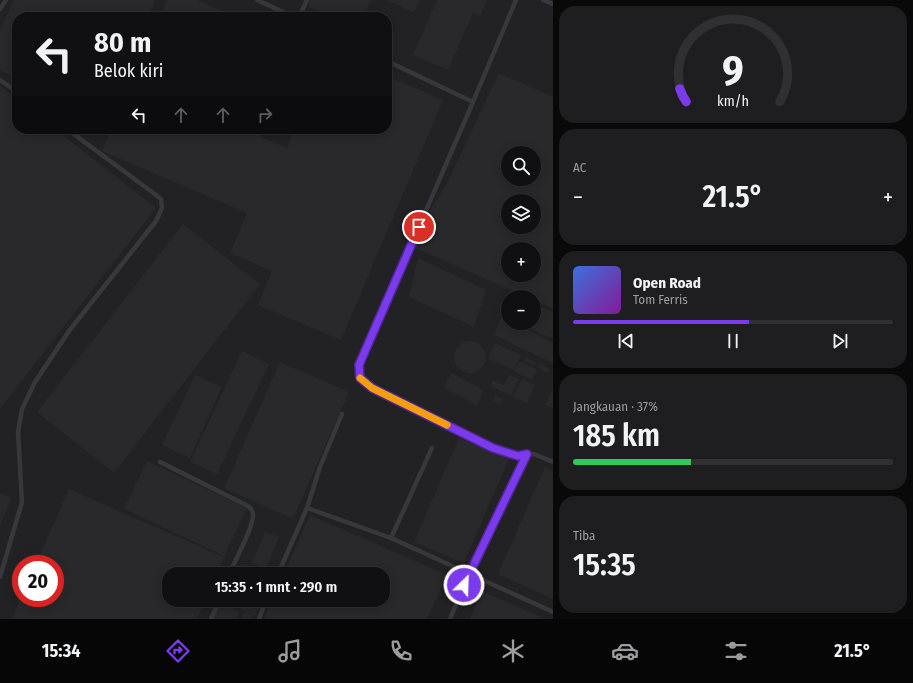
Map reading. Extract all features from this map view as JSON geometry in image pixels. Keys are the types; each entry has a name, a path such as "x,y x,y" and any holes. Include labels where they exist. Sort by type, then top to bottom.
{"lane":[{"path":"0,9 6,0"},
{"path":"257,0 283,12"},
{"path":"301,12 307,0"},
{"path":"516,0 359,365 360,378 372,388 493,448 518,456 534,454 553,462"},
{"path":"544,0 553,4"},
{"path":"392,63 472,102"},
{"path":"0,80 12,88"},
{"path":"0,577 22,502 18,432 22,409 35,382 69,331 156,221 162,208 161,199 74,134"},
{"path":"281,567 307,508 320,467 342,414"},
{"path":"391,538 432,448"},
{"path":"450,619 469,574 527,454"},
{"path":"160,462 248,506 253,511 253,516 247,533 233,567"},
{"path":"307,508 391,538 553,612"},
{"path":"211,619 215,607"},
{"path":"259,619 263,607"}],"shaded area":[{"path":"0,0 553,0 553,619 0,619"}],"building":[{"path":"14,0 155,0 150,12 12,12 12,76 0,70 0,30"},
{"path":"167,0 197,0 225,12 162,12"},
{"path":"310,0 371,0 365,12 320,12 308,7"},
{"path":"386,0 420,0 414,12"},
{"path":"437,0 487,0 480,16 473,13 448,70 413,55"},
{"path":"499,73 553,97 553,309 541,303 541,290 511,290 413,247 429,212 447,183"},
{"path":"392,78 443,100 341,340 258,305 272,271 230,253 247,213 102,151 110,134 261,134 260,137 287,148 293,134 392,134"},
{"path":"0,86 12,95 12,134 61,134 156,208 0,409"},
{"path":"183,224 260,284 114,473 37,412"},
{"path":"418,258 486,290 474,327 409,297"},
{"path":"541,307 553,312 553,339 532,330 541,330"},
{"path":"501,317 501,330 527,330 553,343 553,363 494,335"},
{"path":"467,341 473,341 483,348 486,357 485,363 479,370 473,373 467,373 457,366 454,360 454,354 461,344"},
{"path":"495,343 521,355 514,370 488,358"},
{"path":"242,351 269,364 217,474 190,462"},
{"path":"526,358 536,362 534,365 524,361"},
{"path":"519,361 537,369 532,380 514,371"},
{"path":"280,362 349,392 293,519 224,488"},
{"path":"540,364 550,369 547,373 538,367"},
{"path":"451,373 484,390 477,405 444,388"},
{"path":"195,375 222,387 190,458 162,445"},
{"path":"509,375 519,379 511,396 490,386 493,380 504,385"},
{"path":"522,379 535,385 527,403 513,397"},
{"path":"553,387 553,408 545,405"},
{"path":"496,396 503,399 500,405 493,402"},
{"path":"459,438 509,459 464,563 414,542"},
{"path":"147,461 247,508 224,556 124,509"},
{"path":"545,467 553,471 553,599 498,574"},
{"path":"69,489 224,557 220,567 162,567 162,607 202,607 197,619 12,619 17,607 64,607 64,555 40,555"},
{"path":"0,493 12,498 0,525"},
{"path":"310,515 447,575 427,619 264,619 269,607 390,607 390,567 287,567"},
{"path":"265,532 279,537 267,567 261,567 252,563"},
{"path":"482,591 545,619 470,619"},
{"path":"217,607 232,607 240,612 237,619 212,619"},
{"path":"237,607 259,607 255,616"},
{"path":"244,612 253,616 251,619 241,619"}],"slow traffic":[{"path":"360,378 372,388 447,425"}],"route":[{"path":"419,227 359,365 360,378 372,388 493,448 518,456 527,454 464,585"}]}
